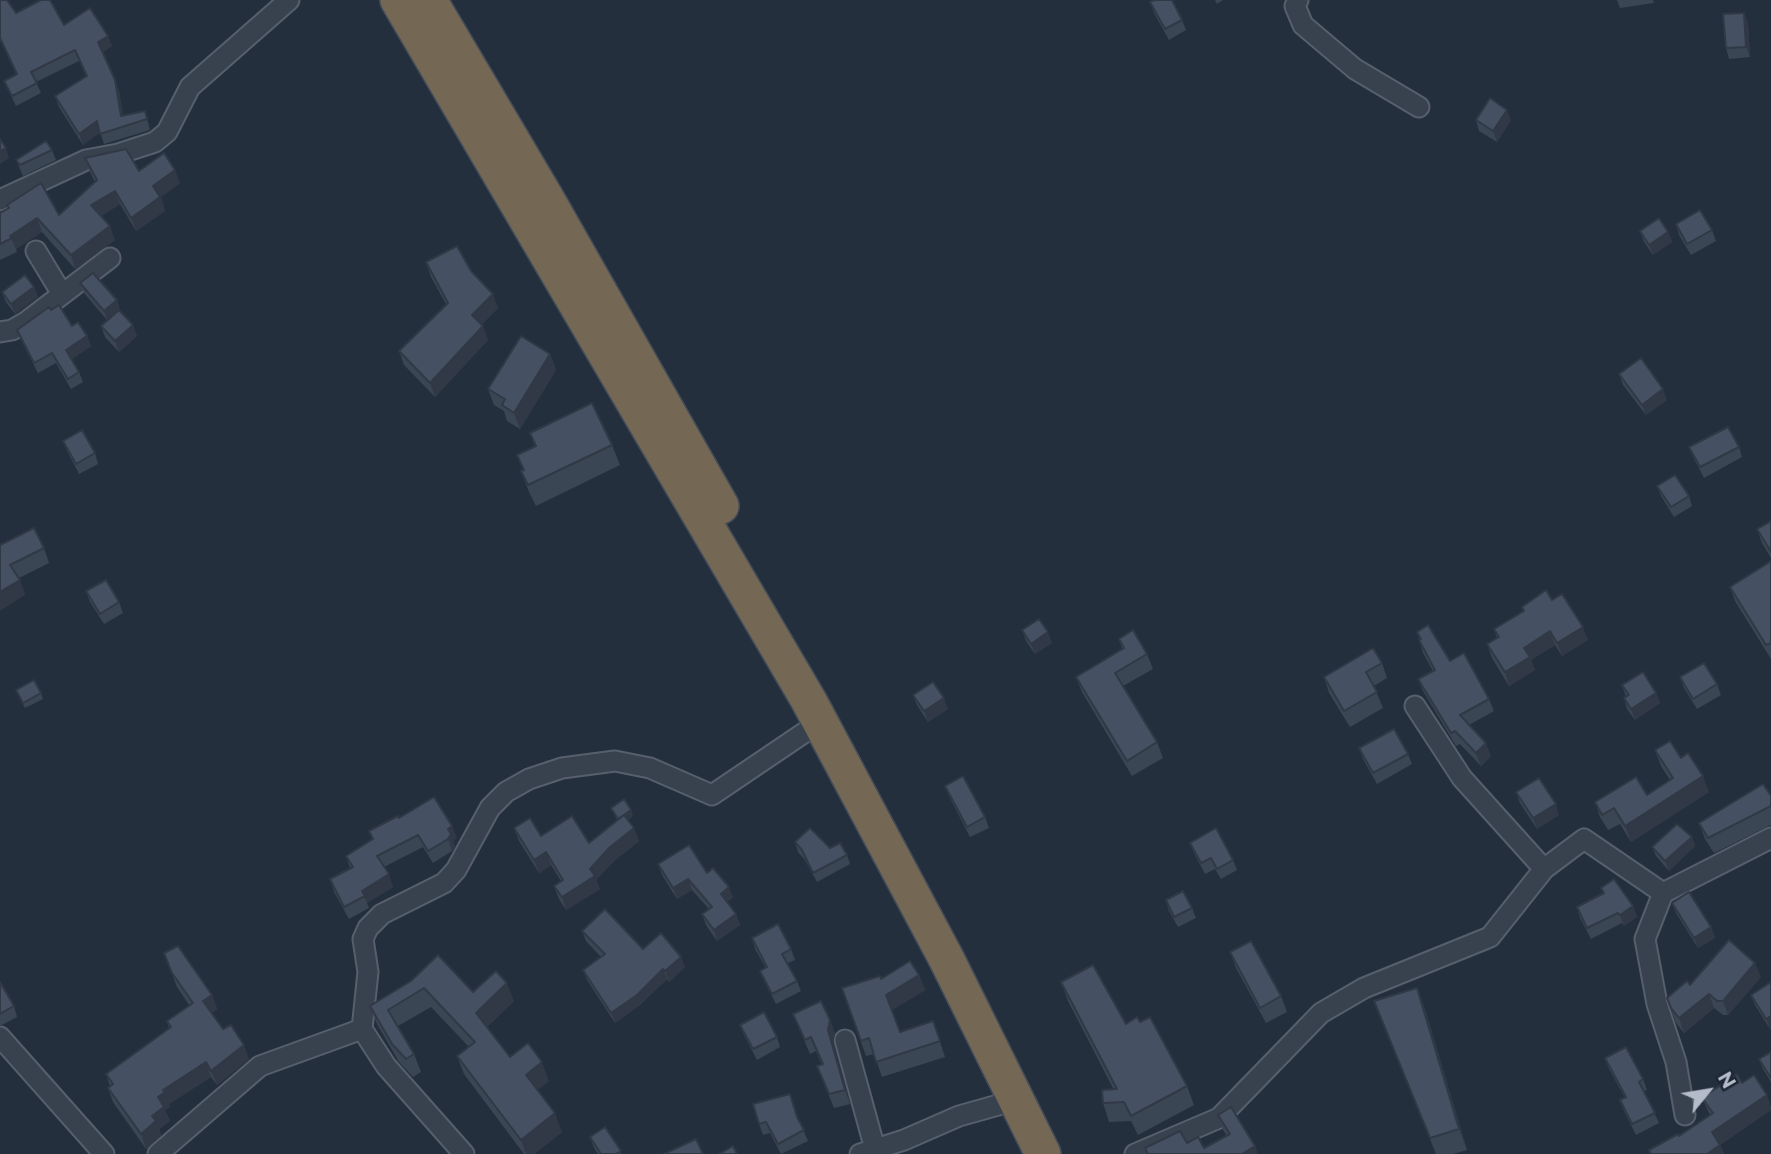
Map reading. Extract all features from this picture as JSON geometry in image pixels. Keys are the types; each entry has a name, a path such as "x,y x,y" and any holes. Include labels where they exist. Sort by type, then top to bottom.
{"highway":[{"path":"398,0 820,722 947,960 1043,1154"},
{"path":"429,0 546,198 826,690 1069,1154"}],"street":[{"path":"0,200 86,160 118,154 155,142 167,132 190,87 289,0"},
{"path":"1298,0 1295,6 1303,25 1355,69 1419,107"},
{"path":"36,251 62,294"},
{"path":"0,332 12,330 26,322 110,258"},
{"path":"1415,706 1462,778 1544,869"},
{"path":"464,1154 386,1066 362,1029 368,972 363,939 368,928 382,914 444,883 456,870 490,808 506,792 529,779 562,768 615,761 650,768 712,794 820,722"},
{"path":"1685,1115 1676,1062 1657,1004 1645,939 1663,893 1771,838"},
{"path":"1135,1154 1219,1118 1321,1013 1364,988 1490,937 1544,869 1584,839 1663,893"},
{"path":"158,1154 260,1066 362,1029"},
{"path":"0,1037 104,1154"},
{"path":"845,1040 867,1152 904,1140 960,1116 1016,1100"}],"building":[{"path":"0,0 7,0 16,13 41,0 50,0 64,25 90,8 108,36 98,42 115,80 121,116 145,111 147,119 100,134 97,121 79,134 55,96 87,76 75,50 31,72 37,83 12,96 4,81 17,74 0,38"},
{"path":"1172,0 1182,20 1165,29 1150,2"},
{"path":"1744,13 1746,47 1726,48 1723,14"},
{"path":"1490,98 1507,110 1493,131 1476,120"},
{"path":"0,139 6,148 0,151"},
{"path":"46,141 52,150 20,165 16,160"},
{"path":"126,149 139,171 164,153 175,170 153,186 160,197 131,218 115,191 91,205 110,226 71,255 37,218 0,244 0,213 9,208 7,205 41,183 59,215 97,180 85,158"},
{"path":"1700,210 1712,230 1687,244 1676,224"},
{"path":"1659,218 1668,232 1649,245 1640,231"},
{"path":"457,246 471,271 493,294 472,315 483,326 430,383 399,351 448,303 426,262"},
{"path":"93,273 117,300 104,311 80,283"},
{"path":"25,275 34,287 11,304 2,292"},
{"path":"59,305 72,326 78,322 87,336 66,350 79,372 68,379 52,353 34,363 17,330 49,307 51,310"},
{"path":"119,310 133,325 115,341 101,326"},
{"path":"521,336 550,354 514,413 502,405 505,399 488,389"},
{"path":"1641,358 1663,389 1642,405 1619,374"},
{"path":"592,403 612,445 528,485 517,455 536,446 530,433"},
{"path":"1728,427 1739,447 1700,467 1689,447"},
{"path":"82,430 95,453 76,464 63,441"},
{"path":"1675,475 1689,496 1671,507 1657,486"},
{"path":"1771,521 1771,552 1757,529"},
{"path":"34,528 44,548 10,565 20,580 0,592 0,545"},
{"path":"1771,561 1771,643 1766,645 1730,587"},
{"path":"106,580 119,602 100,614 86,591"},
{"path":"1546,590 1552,600 1562,594 1583,627 1557,643 1550,631 1524,648 1530,657 1505,672 1487,644 1499,637 1494,629 1524,611 1522,607"},
{"path":"1039,619 1048,632 1031,644 1022,630"},
{"path":"1428,625 1450,661 1464,653 1489,699 1460,715 1486,743 1476,753 1455,731 1451,733 1418,679 1435,670 1417,632"},
{"path":"1133,630 1147,654 1115,673 1157,742 1127,761 1076,677 1124,648 1119,639"},
{"path":"1373,648 1382,663 1366,672 1377,692 1344,711 1324,677"},
{"path":"1704,663 1717,684 1693,699 1680,677"},
{"path":"1643,672 1656,693 1631,709 1624,698 1629,695 1622,685"},
{"path":"34,680 41,693 23,703 16,690"},
{"path":"933,682 944,698 924,711 913,695"},
{"path":"1394,729 1408,754 1373,773 1359,748"},
{"path":"1670,741 1681,758 1688,753 1703,776 1625,826 1614,808 1602,815 1595,802 1636,777 1647,795 1673,778 1655,750"},
{"path":"963,776 985,817 967,827 945,786"},
{"path":"1539,778 1556,804 1533,818 1516,792"},
{"path":"1763,784 1771,796 1771,806 1708,838 1699,823"},
{"path":"434,797 452,826 448,829 451,834 448,839 428,851 418,835 377,856 389,874 362,891 365,896 344,907 330,879 353,867 346,856 373,839 369,831 398,816 399,818"},
{"path":"624,799 631,810 618,819 611,808"},
{"path":"624,815 634,828 609,848 590,869 595,876 562,897 554,886 563,880 546,852 534,860 514,828 530,818 541,836 572,816 589,843"},
{"path":"1677,824 1692,837 1665,861 1652,847"},
{"path":"810,828 830,848 840,843 847,855 813,873 795,842"},
{"path":"1216,828 1233,860 1217,869 1211,858 1201,863 1190,843"},
{"path":"689,845 707,873 713,868 729,887 721,894 736,914 714,930 702,914 712,907 688,879 673,888 658,864"},
{"path":"1614,879 1633,906 1620,915 1618,913 1587,928 1577,907 1604,893 1601,888"},
{"path":"1183,891 1192,908 1174,917 1166,900"},
{"path":"1689,892 1711,927 1694,938 1672,903"},
{"path":"605,909 643,949 661,933 681,957 665,971 663,969 637,995 611,1013 583,970 605,954 582,931"},
{"path":"778,924 791,949 782,954 797,981 772,994 760,971 767,967 752,938"},
{"path":"1729,940 1755,963 1723,1001 1717,1001 1709,994 1679,1018 1667,998 1687,981 1690,985"},
{"path":"1251,941 1281,996 1260,1008 1230,952"},
{"path":"178,946 212,995 203,1001 223,1029 231,1025 244,1045 211,1071 206,1062 163,1090 165,1092 158,1097 164,1107 152,1116 156,1121 141,1134 108,1088 113,1084 106,1074 171,1027 167,1021 193,1003 172,973 164,953"},
{"path":"438,955 473,992 496,971 507,983 476,1013 510,1057 528,1043 542,1062 526,1075 555,1113 521,1140 457,1056 475,1042 424,988 388,1010 414,1054 406,1059 392,1044 370,1006 411,981"},
{"path":"910,961 919,975 886,995 900,1032 933,1021 940,1041 876,1062 869,1038 861,1041 842,988 880,976 881,979"},
{"path":"1093,965 1126,1024 1137,1017 1140,1022 1150,1017 1187,1086 1131,1116 1124,1102 1103,1103 1102,1090 1117,1089 1061,982"},
{"path":"0,982 14,1006 0,1014"},
{"path":"1771,982 1771,1016 1766,1019 1751,995"},
{"path":"1417,988 1459,1129 1430,1138 1374,1001"},
{"path":"821,1001 830,1020 828,1030 845,1090 829,1094 817,1066 823,1064 811,1037 805,1040 793,1014"},
{"path":"764,1012 777,1037 753,1049 740,1025"},
{"path":"1626,1047 1643,1079 1639,1082 1655,1113 1632,1124 1620,1100 1626,1097 1605,1058"},
{"path":"1771,1052 1771,1078 1759,1059"},
{"path":"1737,1074 1742,1083 1754,1075 1767,1095 1712,1132 1720,1145 1707,1154 1651,1154 1649,1150 1678,1134 1679,1136 1713,1113 1702,1098"},
{"path":"790,1094 804,1130 778,1144 766,1122 759,1124 753,1104"},
{"path":"1231,1107 1255,1146 1242,1154 1148,1154 1145,1148 1180,1131 1187,1143 1198,1137 1204,1148 1230,1134 1218,1115"},
{"path":"605,1127 621,1151 616,1154 601,1154 590,1137"},
{"path":"696,1139 703,1154 664,1154"},
{"path":"733,1146 737,1154 719,1154"}]}
